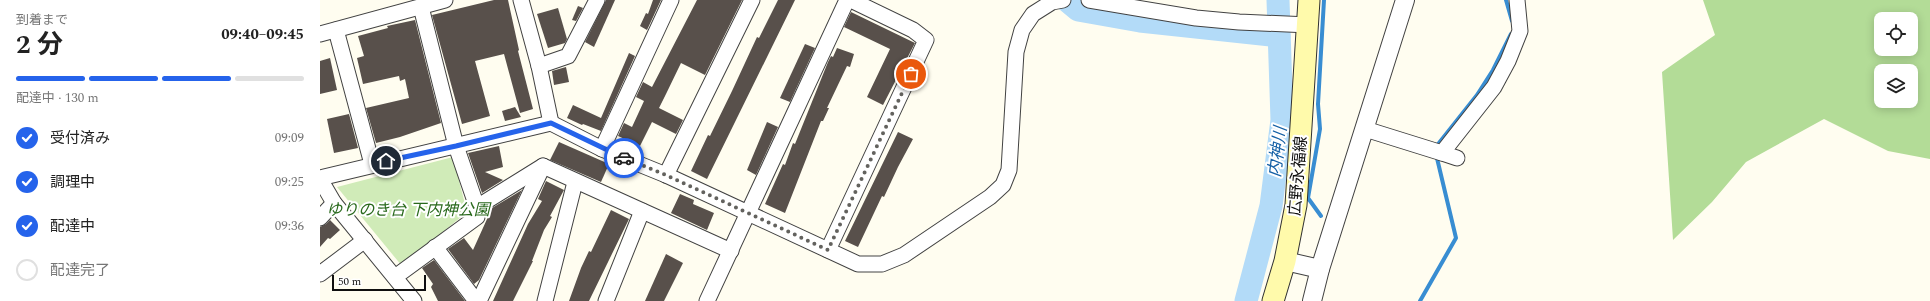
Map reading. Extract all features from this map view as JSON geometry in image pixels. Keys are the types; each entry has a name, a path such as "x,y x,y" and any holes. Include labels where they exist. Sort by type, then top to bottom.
{"main road":[{"name":"広野永福線","path":"1274,301 1286,260 1296,206 1304,25 1309,0"}],"street":[{"path":"320,34 445,0"},
{"path":"521,0 539,66 551,123"},
{"path":"539,66 568,56 597,0"},
{"path":"602,149 671,0"},
{"path":"666,175 752,0"},
{"path":"707,301 847,0"},
{"path":"828,250 926,40 913,30 851,0"},
{"path":"414,301 334,203 320,178 372,164 456,146 551,123 602,149 666,175 747,214 858,264 882,264 904,255 990,197 1003,185 1009,170 1016,52 1022,30 1034,14 1052,2 1063,0"},
{"path":"1089,0 1117,2 1196,18 1239,22 1304,25"},
{"path":"1312,301 1320,269 1406,0"},
{"path":"1442,153 1494,87 1508,61 1520,31 1517,0"},
{"path":"395,277 476,217 477,207 456,146 420,7"},
{"path":"336,30 372,164"},
{"path":"1365,129 1457,158"},
{"path":"543,166 575,182 731,251"},
{"path":"477,207 543,166"},
{"path":"435,247 478,301 543,166"},
{"path":"545,301 575,182"},
{"path":"320,218 334,203"},
{"path":"606,301 642,211"},
{"path":"320,274 365,240"},
{"path":"1286,260 1320,269"}],"green space":[{"path":"1703,0 1930,0 1930,159 1888,151 1824,119 1746,162 1712,202 1673,240 1662,72 1715,35"},
{"name":"ゆりのき台 下内神公園","path":"453,157 467,212 402,266 337,187"}],"building":[{"path":"494,0 508,0 518,51 533,109 520,113 504,54 475,61 490,116 462,124 432,15"},
{"path":"606,0 615,0 594,47 585,42"},
{"path":"653,0 661,0 647,30 640,26 646,13 648,14"},
{"path":"697,0 742,0 705,75 681,63 659,108 683,120 676,134 652,122 640,146 618,136 624,123 632,127 644,101 636,97 643,82 652,87"},
{"path":"778,0 795,0 707,179 691,171 708,135 710,136 757,37 759,38"},
{"path":"578,6 583,8 576,21 572,20"},
{"path":"558,8 567,39 565,43 548,48 537,14"},
{"path":"851,12 915,43 883,105 867,97 890,49 844,27"},
{"path":"415,20 441,123 400,137 376,143 366,108 409,98 405,79 400,81 399,76 363,84 357,58 364,56 358,36 388,28 387,26"},
{"path":"805,44 815,48 790,102 780,98"},
{"path":"837,48 854,54 850,67 847,66 827,108 829,108 823,121 821,121 785,213 765,204 783,164 785,165 793,143 795,144 828,62 831,56 833,57"},
{"path":"629,53 635,56 601,131 567,118 573,105 601,118"},
{"path":"330,58 337,90 320,94 320,61"},
{"path":"566,67 569,82 554,85 552,71"},
{"path":"515,107 521,117 505,121 502,111"},
{"path":"349,114 358,148 334,153 327,119"},
{"path":"767,122 778,127 756,175 747,170"},
{"path":"898,132 913,139 884,197 882,196 858,247 845,241"},
{"path":"559,142 609,164 601,182 550,160"},
{"path":"499,146 503,167 485,172 503,180 482,193 468,153"},
{"path":"546,181 564,190 550,216 552,217 544,230 533,261 513,301 493,301 528,224 542,201 538,199"},
{"path":"522,190 479,280 474,284 448,249 464,238 473,250 492,208"},
{"path":"680,194 694,200 693,204 714,213 707,230 671,213"},
{"path":"611,210 629,219 589,301 569,301 581,268 589,251 591,252"},
{"path":"330,220 340,230 330,239 328,238 320,247 320,227"},
{"path":"666,254 683,263 664,301 645,301"},
{"path":"434,260 465,301 438,301 431,287 433,284 422,268"}],"waterway":[{"path":"1066,0 1078,10 1140,21 1279,36"},
{"name":"内神川","path":"1246,301 1271,206 1282,120 1278,0"},
{"path":"1321,216 1308,198 1320,129 1318,104 1324,0"},
{"path":"1506,0 1512,21"},
{"path":"1435,148 1477,95 1493,70 1511,34"},
{"path":"1420,301 1456,238 1436,154"}],"way so far":[{"path":"624,158 666,175 747,214 828,250 911,74"}],"route":[{"path":"386,161 551,123 602,149 624,158"}]}
